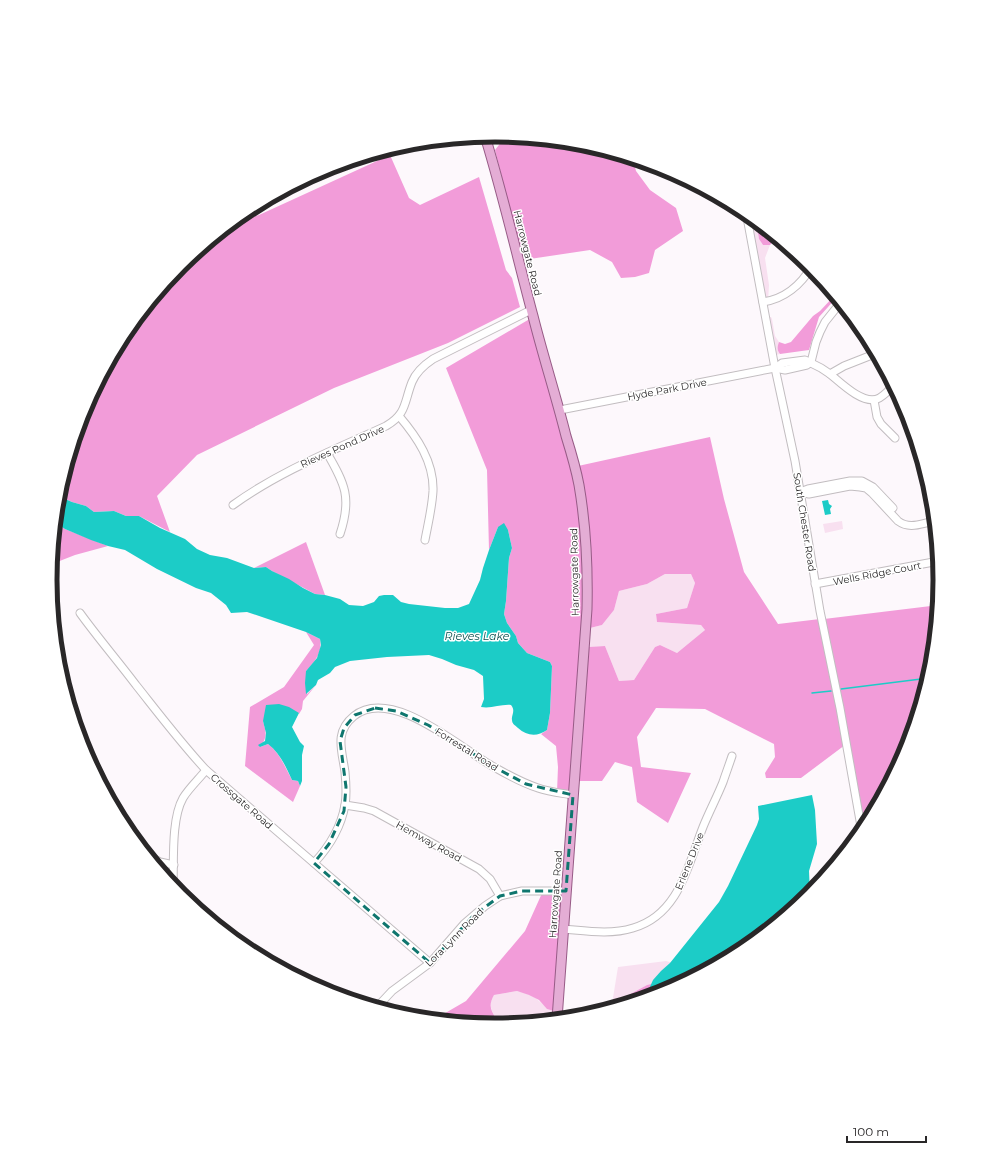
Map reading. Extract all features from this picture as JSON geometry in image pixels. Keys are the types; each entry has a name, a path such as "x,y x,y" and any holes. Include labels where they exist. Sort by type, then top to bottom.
{"main road":[{"name":"Harrowgate Road","path":"486,142 579,484 586,548 587,609 557,1014"}],"street":[{"name":"South Chester Road","path":"748,222 775,368 795,461 815,584 860,823"},
{"path":"763,302 773,300 788,292 808,273"},
{"path":"838,306 820,332 811,362 830,374 857,396 862,398 874,400 882,397 890,389"},
{"path":"425,540 433,490 431,470 422,447 399,416 405,405 412,382 426,363 531,310"},
{"path":"830,374 844,366 871,355"},
{"name":"Hyde Park Drive","path":"560,410 775,368 782,363 805,360 811,362"},
{"path":"874,400 877,417 881,424 895,438"},
{"name":"Rieves Pond Drive","path":"233,504 289,470 386,426 392,423 399,416"},
{"path":"327,453 342,482 346,494 345,519 340,534"},
{"path":"800,492 808,488 850,481 862,481 873,487 904,520 912,523 930,521"},
{"name":"Wells Ridge Court","path":"815,584 933,562"},
{"name":"Crossgate Road","path":"80,613 168,726 206,770 430,963"},
{"name":"Forrestal Road","path":"345,805 346,788 340,741 344,728 355,715 375,708 387,708 421,722 440,732 494,767 526,784 549,791 573,794"},
{"name":"Erlene Drive","path":"564,929 604,932 624,931 644,924 663,911 681,884 732,756"},
{"path":"173,877 175,832 179,807 183,798 206,770"},
{"path":"314,863 334,836 341,820 345,805"},
{"name":"Hemway Road","path":"345,805 374,811 479,869 490,879 500,896"},
{"path":"160,862 174,865"},
{"name":"Lora Lynn Road","path":"380,1003 392,991 430,963 472,916 500,896 522,891 566,891"}],"highlighted area":[{"path":"375,708 396,711 428,725 494,767 526,784 573,795 566,891 522,891 500,896 473,916 430,963 314,863 329,844 344,811 346,787 340,741 344,728 355,715"}],"shaded area":[{"path":"501,142 524,142 553,145 609,156 634,164 636,171 650,190 676,208 683,231 655,250 649,273 635,277 621,278 612,262 590,250 523,260 495,150"},
{"path":"390,155 409,198 420,205 479,177 506,270 512,278 520,307 448,343 334,388 197,455 157,496 170,532 139,516 126,516 114,511 94,512 86,506 64,499 80,439 90,412 102,386 131,336 166,291 206,250 247,219 259,215"},
{"path":"750,223 757,229 759,239 763,245 770,245 765,258 769,285 768,302 766,305"},
{"path":"757,229 774,241 770,245 763,245 759,239"},
{"path":"831,299 833,301 819,317 809,350 780,354 778,351 779,342 785,344 791,342 813,316"},
{"path":"533,317 573,458 586,548 573,795 557,792 558,767 556,746 541,734 547,730 550,713 552,666 550,662 527,653 518,643 516,636 507,623 504,614 509,558 512,548 508,530 498,527 489,550 487,470 446,368"},
{"path":"768,317 771,317 772,319 775,336 779,342 778,351 780,354 776,355"},
{"path":"710,437 724,499 744,572 778,624 820,619 845,745 801,778 766,778 765,773 775,757 774,744 705,709 656,708 637,737 641,767 691,773 668,823 637,802 632,767 615,762 602,781 578,781 588,647 605,646 619,681 634,680 655,647 660,645 677,653 705,630 701,625 657,622 656,614 687,608 695,583 691,574 665,574 647,584 619,591 614,610 602,625 590,628 578,466"},
{"path":"842,521 843,529 825,533 823,524"},
{"path":"61,526 108,546 75,555 58,562"},
{"path":"306,542 325,595 315,594 266,567 254,568"},
{"path":"665,574 691,574 695,583 687,608 656,614 657,622 701,625 705,630 677,653 660,645 655,647 634,680 619,681 605,646 588,647 590,628 602,625 614,610 619,591 647,584"},
{"path":"933,606 926,666 911,721 889,774 863,819 824,619"},
{"path":"306,632 320,639 321,644 317,657 306,671 307,694 316,685 303,701 302,709 299,714 263,721 266,734 260,747 268,744 282,760 292,780 298,781 300,786 293,802 245,766 250,707 284,687 314,645"},
{"path":"543,891 566,891 558,1012 547,1009 539,1000 517,991 494,995 491,1007 496,1018 467,1018 441,1015 466,1001 525,931"},
{"path":"666,961 680,965 662,982 647,985 612,1003 618,967"},
{"path":"681,977 663,985 617,1001 647,985"},
{"path":"517,991 526,993 536,998 548,1009 558,1012 558,1014 524,1018 496,1018 491,1007 494,995"}],"water":[{"name":"Rieves Lake","path":"64,499 86,506 94,512 114,511 126,516 139,516 160,528 185,539 197,549 210,555 227,558 254,568 266,567 315,594 340,599 349,605 363,606 374,602 379,596 393,595 401,602 409,604 458,608 469,604 480,580 498,527 504,523 508,530 512,548 509,558 504,614 507,623 516,636 518,643 527,653 550,662 552,666 550,713 547,730 536,735 521,731 513,723 513,709 511,705 481,707 484,699 483,676 474,670 429,655 350,661 335,667 330,673 318,680 316,685 306,694 306,671 317,658 321,645 320,639 306,632 247,612 231,613 226,605 211,593 196,588 157,569 125,550 108,546 61,526"},
{"path":"828,500 829,504 832,506 830,509 831,514 825,515 822,501"},
{"path":"279,704 289,707 299,713 292,727 300,742 304,746 302,755 302,781 300,786 298,781 292,780 282,760 268,744 260,747 258,745 265,741 266,733 263,721 266,705"},
{"path":"812,795 815,810 817,844 809,871 810,886 785,910 739,945 715,960 648,990 653,980 670,963 719,902 757,825 759,819 758,806"}],"waterway":[{"path":"841,689 923,679"},
{"path":"812,693 831,691"}]}
